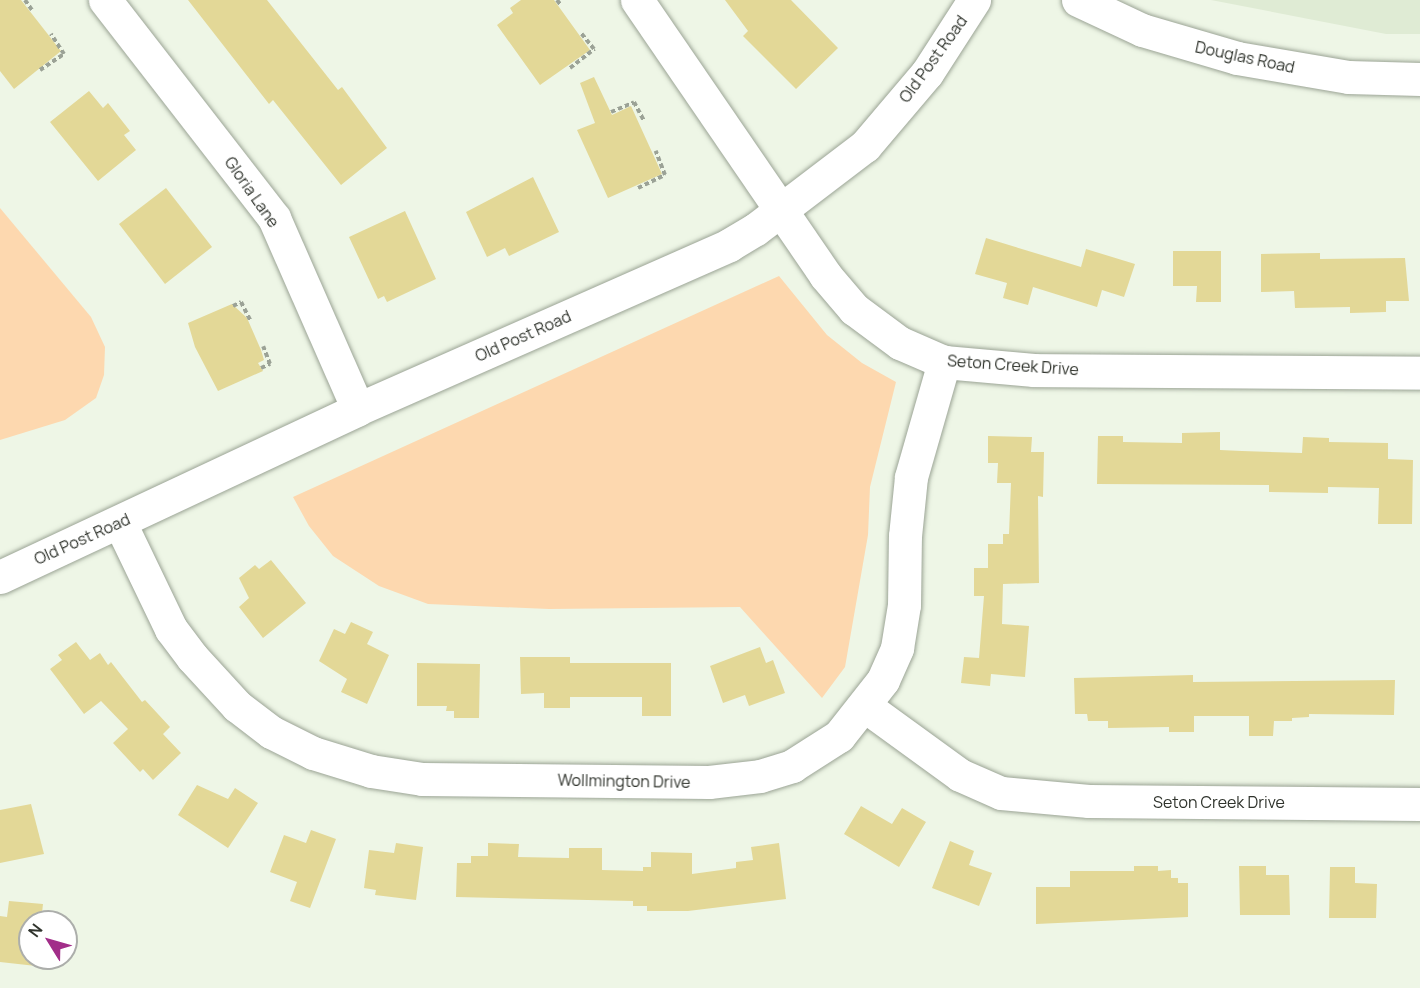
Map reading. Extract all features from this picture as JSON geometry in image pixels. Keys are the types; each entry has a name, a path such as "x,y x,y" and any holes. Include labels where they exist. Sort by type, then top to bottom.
{"street":[{"name":"Gloria Lane","path":"105,0 274,218 358,409"},
{"name":"Seton Creek Drive","path":"637,0 783,210 825,275 854,309 900,343 944,362 1034,370 1420,373"},
{"name":"Old Post Road","path":"0,577 120,523 358,409 729,245 783,210 865,146 927,74 974,0"},
{"name":"Douglas Road","path":"1078,0 1142,30 1237,58 1348,77 1420,79"},
{"name":"Wollmington Drive","path":"120,523 171,629 237,706 271,732 313,753 371,771 422,778 709,782 760,776 792,766 839,736 865,706 883,680 897,648 904,605 905,536 911,477 944,362"},
{"name":"Seton Creek Drive","path":"865,706 960,775 1001,793 1089,801 1420,804"}],"path":[{"path":"25,0 32,9"},
{"path":"570,68 594,49 581,33"},
{"path":"40,70 64,54 51,34"},
{"path":"611,112 634,102 644,122"},
{"path":"638,188 665,175 656,151"},
{"path":"233,306 241,302 250,320"},
{"path":"261,368 270,364 263,346"}],"shaded area":[{"path":"1211,0 1420,0 1420,34 1386,34"},
{"path":"0,208 91,317 105,347 104,375 96,398 65,420 0,440"},
{"path":"779,276 827,335 862,363 896,382 870,487 868,535 845,667 822,698 740,607 549,609 428,604 379,586 333,556 309,526 293,497"}],"building":[{"path":"0,0 21,0 61,51 14,89 0,71"},
{"path":"188,0 267,0 338,90 342,87 387,148 341,185 273,100 269,104"},
{"path":"521,0 554,0 590,50 540,85 497,25 513,13 510,8"},
{"path":"725,0 791,0 838,48 796,89 743,36 748,31"},
{"path":"594,77 612,115 631,106 662,174 608,198 577,130 595,123 580,83"},
{"path":"89,91 103,108 108,103 130,131 124,135 136,150 98,181 50,122"},
{"path":"533,177 559,232 509,256 505,248 487,257 466,212"},
{"path":"166,188 212,247 165,284 119,224"},
{"path":"405,211 436,279 387,302 384,296 378,299 349,237"},
{"path":"986,238 1081,267 1086,249 1135,264 1124,297 1102,290 1097,307 1033,287 1028,305 1003,298 1007,283 975,274"},
{"path":"1173,251 1221,251 1221,302 1196,302 1197,286 1173,286"},
{"path":"1320,253 1320,259 1405,258 1409,301 1386,301 1386,312 1350,313 1350,307 1295,308 1294,291 1261,292 1261,254"},
{"path":"232,304 247,318 261,350 264,360 258,363 263,371 218,391 195,347 188,323"},
{"path":"1220,432 1220,450 1302,453 1303,437 1329,438 1329,442 1388,443 1388,459 1413,460 1412,524 1378,524 1379,488 1328,487 1328,493 1269,492 1269,485 1097,484 1098,436 1123,436 1123,442 1182,443 1182,433"},
{"path":"988,436 1032,437 1031,452 1044,452 1043,497 1038,496 1039,583 1003,584 1002,624 1029,626 1025,677 991,674 990,686 961,683 964,657 979,658 984,596 974,596 974,568 988,568 988,544 1003,544 1003,534 1009,534 1011,483 997,483 998,463 988,463"},
{"path":"271,560 306,603 263,638 239,607 249,598 239,578 255,565 259,569"},
{"path":"351,622 373,632 367,644 389,655 367,704 341,692 347,679 319,661 334,629 345,634"},
{"path":"76,642 90,660 100,653 108,665 111,662 142,702 145,700 170,727 163,734 181,753 153,780 143,769 140,772 113,743 128,729 101,701 84,714 50,669 62,660 58,655"},
{"path":"760,647 766,663 773,660 785,693 749,706 745,695 723,703 710,666"},
{"path":"520,657 570,657 570,663 671,663 671,716 642,716 642,697 570,697 570,708 544,708 544,693 521,694"},
{"path":"417,663 480,664 479,718 454,718 454,711 446,711 447,706 417,706"},
{"path":"1193,675 1193,682 1395,680 1394,715 1309,714 1309,717 1292,718 1292,721 1274,721 1273,736 1249,736 1249,716 1194,716 1194,732 1169,732 1169,727 1108,728 1108,721 1088,721 1087,714 1075,714 1074,678"},
{"path":"197,785 228,799 235,788 258,803 228,848 178,815"},
{"path":"31,804 44,854 0,863 0,810"},
{"path":"861,806 892,824 902,808 926,822 899,867 844,834"},
{"path":"311,830 336,839 310,908 290,901 297,882 270,872 284,835 306,843"},
{"path":"950,841 974,851 969,865 992,873 979,906 932,888"},
{"path":"396,843 423,847 416,900 375,895 376,890 364,888 369,850 394,853"},
{"path":"488,843 519,844 518,857 569,858 569,848 602,848 602,870 643,871 643,867 651,867 651,852 692,853 692,874 736,868 736,862 753,860 751,847 779,843 786,899 688,911 647,911 647,906 633,906 633,901 456,897 457,863 471,863 471,856 488,856"},
{"path":"1134,866 1158,866 1158,871 1171,870 1171,878 1178,878 1178,883 1188,883 1188,917 1036,924 1036,887 1070,887 1070,871 1134,871"},
{"path":"1239,866 1266,866 1266,875 1289,875 1290,915 1240,915"},
{"path":"1330,867 1355,867 1355,883 1377,884 1376,918 1329,918"},
{"path":"9,901 43,904 42,910 18,910 18,964 0,962 0,916 7,917"}]}
